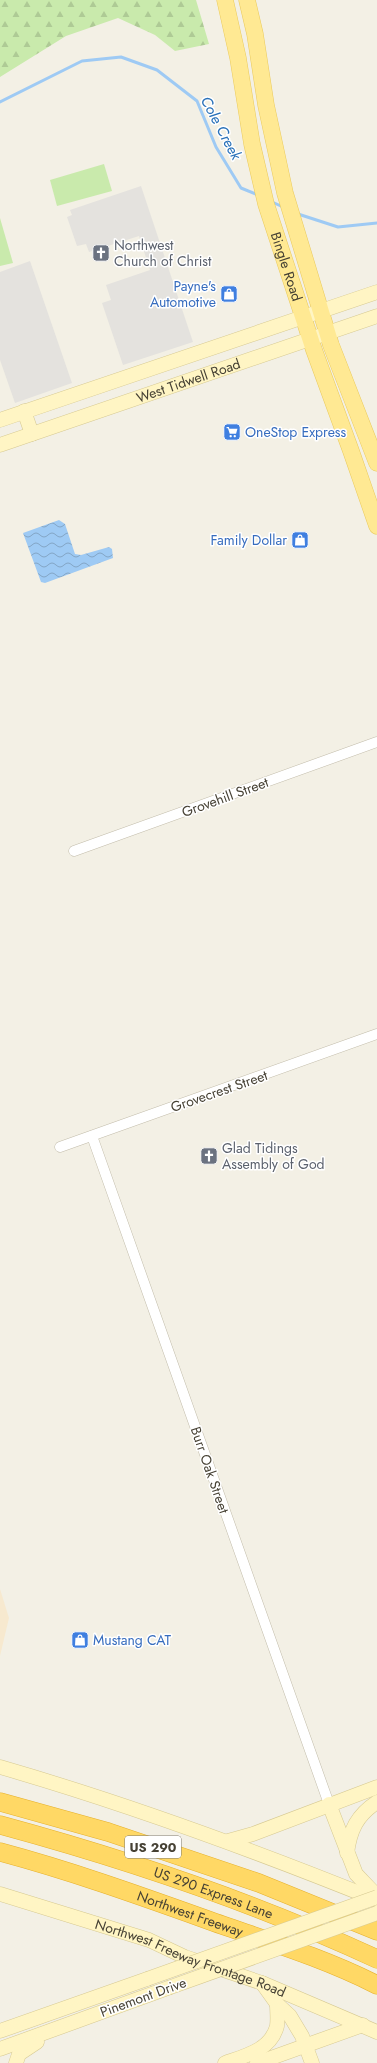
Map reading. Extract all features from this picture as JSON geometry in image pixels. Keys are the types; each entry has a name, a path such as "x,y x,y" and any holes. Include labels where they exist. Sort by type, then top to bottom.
{"highway":[{"name":"US 290","path":"0,1802 108,1832 184,1857 258,1883 377,1931"},
{"name":"US 290 Express Lane","path":"0,1825 120,1860 202,1888 281,1918 377,1959"},
{"name":"Northwest Freeway","path":"0,1852 86,1878 204,1918 293,1950 377,1985"}],"main road":[{"name":"Bingle Road","path":"225,0 237,52 256,165 273,227 304,317 310,339 355,461 377,526"},
{"name":"Bingle Road","path":"247,0 256,42 266,105 279,166 299,240 338,366 376,457"},
{"path":"246,108 266,105"},
{"name":"West Tidwell Road","path":"0,420 377,292"},
{"name":"West Tidwell Road","path":"0,445 377,316"},
{"path":"141,372 150,394"},
{"path":"24,412 32,434"},
{"path":"0,1767 112,1802 228,1841 377,1900"},
{"path":"228,1841 253,1834 377,1787"},
{"path":"347,1854 353,1826 360,1815 377,1802"},
{"path":"329,1804 356,1874 377,1896"},
{"name":"Northwest Freeway Frontage Road","path":"0,1894 150,1940 185,1957 262,1983 377,2032"},
{"name":"Pinemont Drive","path":"0,2031 377,1896"},
{"name":"Pinemont Drive","path":"0,2050 377,1913"},
{"path":"262,1983 277,2004 290,2016 306,2046 312,2063"},
{"path":"0,2040 42,2024 75,2004"},
{"path":"225,2063 258,2051 266,2044 272,2037 277,2026 277,2004"},
{"path":"257,2063 363,2025"},
{"path":"16,2063 19,2054 56,2029"}],"street":[{"path":"355,461 376,457"},
{"name":"Grovehill Street","path":"74,851 377,742"},
{"name":"Grovecrest Street","path":"60,1147 377,1034"},
{"name":"Burr Oak Street","path":"92,1136 329,1804"}],"shaded area":[{"path":"141,186 193,342 123,365 102,303 111,300 106,285 150,270 139,236 89,252 86,244 77,246 67,217 72,215 70,210"},
{"path":"30,261 72,383 15,403 0,360 0,272"},
{"path":"0,1589 9,1618 0,1656"}],"green space":[{"path":"0,0 196,0 209,44 175,51 155,35 118,18 66,36 0,77"},
{"path":"104,164 112,191 57,206 50,180"},
{"path":"0,218 13,263 0,266"}],"water":[{"path":"59,520 65,524 75,554 81,555 109,547 112,549 113,558 45,583 41,582 23,533"}],"waterway":[{"name":"Cole Creek","path":"0,102 82,61 121,57 157,70 197,101 216,147 241,188 258,195"},
{"name":"Cole Creek","path":"270,201 283,207"},
{"name":"Cole Creek","path":"298,214 338,227 377,223"}],"place":[{"name":"Northwest Church of Christ","path":"101,253"},
{"name":"Payne's Automotive","path":"229,294"},
{"name":"OneStop Express","path":"232,432"},
{"name":"Family Dollar","path":"300,540"},
{"name":"Glad Tidings Assembly of God","path":"209,1156"},
{"name":"Mustang CAT","path":"80,1640"}]}
